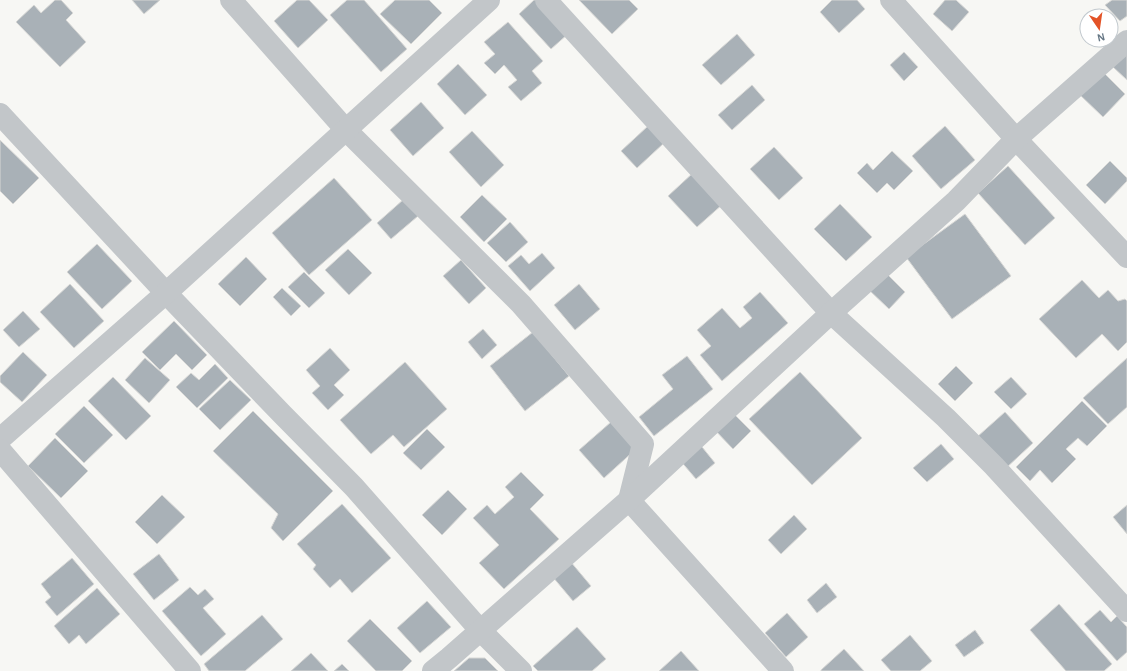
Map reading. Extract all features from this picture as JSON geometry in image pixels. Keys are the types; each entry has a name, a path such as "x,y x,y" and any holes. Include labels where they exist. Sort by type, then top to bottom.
{"street":[{"path":"231,0 346,130 521,304 643,444 629,500"},
{"path":"0,439 166,293 490,0"},
{"path":"546,0 831,314 946,418 994,466 1127,611"},
{"path":"891,0 1016,139 1127,258"},
{"path":"433,671 629,500 956,201 1016,139 1127,41"},
{"path":"0,114 166,293 354,487 480,630 521,671"},
{"path":"0,450 190,671"},
{"path":"629,500 783,671"}],"building":[{"path":"55,0 61,0 73,13 66,20 86,42 60,67 16,22 34,5 41,13"},
{"path":"132,0 160,0 144,14"},
{"path":"297,0 309,0 328,20 298,48 274,21"},
{"path":"347,0 364,0 407,49 381,72 330,15"},
{"path":"395,0 429,0 442,13 411,44 380,14"},
{"path":"534,0 538,0 569,33 551,49 519,14"},
{"path":"579,0 629,0 638,9 612,34"},
{"path":"832,0 857,0 865,9 839,33 820,12"},
{"path":"945,0 956,0 969,12 952,31 933,14"},
{"path":"1112,0 1127,0 1127,16 1120,21 1119,8 1108,8 1105,5"},
{"path":"508,22 543,61 532,71 542,83 521,101 508,87 517,80 504,65 495,74 484,63 495,54 484,42"},
{"path":"737,34 755,55 721,85 702,65"},
{"path":"904,52 918,67 904,81 890,65"},
{"path":"1127,53 1127,80 1113,67"},
{"path":"458,64 487,95 465,115 437,84"},
{"path":"1102,71 1125,94 1103,117 1079,94"},
{"path":"752,85 765,100 732,130 718,115"},
{"path":"421,102 444,128 413,156 390,130"},
{"path":"648,126 664,143 637,168 621,151"},
{"path":"945,126 975,160 941,189 912,156"},
{"path":"472,131 504,165 481,187 449,152"},
{"path":"0,140 39,178 13,204 0,191"},
{"path":"774,147 803,178 779,200 750,169"},
{"path":"892,151 913,171 894,190 887,183 877,193 857,173 867,163 873,170"},
{"path":"1110,161 1127,178 1127,181 1105,204 1086,185"},
{"path":"1008,166 1055,218 1025,245 978,193"},
{"path":"694,172 724,203 697,227 668,196"},
{"path":"334,178 372,220 309,275 272,233"},
{"path":"482,195 507,219 484,242 460,217"},
{"path":"404,199 418,216 391,239 377,223"},
{"path":"840,204 872,237 846,261 814,229"},
{"path":"965,214 1011,276 952,319 906,257"},
{"path":"510,222 528,242 506,262 487,243"},
{"path":"97,244 132,281 102,309 67,272"},
{"path":"348,249 372,273 349,295 325,270"},
{"path":"542,253 555,268 530,291 508,266 521,255 529,264"},
{"path":"246,257 267,279 240,306 218,284"},
{"path":"461,260 486,288 469,304 443,276"},
{"path":"304,272 325,293 309,308 288,287"},
{"path":"885,272 905,292 889,309 868,289"},
{"path":"1082,280 1099,298 1108,290 1118,301 1125,299 1127,301 1127,342 1118,351 1102,334 1076,358 1039,319"},
{"path":"70,284 104,321 74,348 40,312"},
{"path":"579,284 600,309 575,330 554,305"},
{"path":"282,288 301,306 291,316 273,297"},
{"path":"760,292 788,323 722,381 700,355 711,346 697,330 722,308 740,328 752,318 743,307"},
{"path":"23,311 40,329 19,347 3,330"},
{"path":"174,321 207,355 192,370 176,354 160,370 142,352"},
{"path":"483,329 497,345 482,359 468,342"},
{"path":"533,332 569,376 525,411 490,366"},
{"path":"330,348 350,370 334,385 344,395 328,410 312,393 320,386 306,370"},
{"path":"23,352 47,375 22,402 0,382 0,376"},
{"path":"687,356 713,389 654,436 639,417 673,389 662,375"},
{"path":"145,358 170,380 149,403 125,380"},
{"path":"1127,358 1127,407 1108,424 1083,398"},
{"path":"405,362 447,409 404,447 393,435 371,454 340,420"},
{"path":"215,364 228,378 197,408 176,387 191,373 199,380"},
{"path":"956,366 973,383 955,401 938,384"},
{"path":"800,372 862,438 812,485 749,419"},
{"path":"113,377 151,416 126,440 88,401"},
{"path":"1011,377 1027,394 1011,409 994,392"},
{"path":"230,380 251,400 220,430 199,409"},
{"path":"1082,401 1107,426 1087,446 1078,438 1066,449 1076,459 1052,483 1040,470 1030,481 1016,467"},
{"path":"84,406 113,435 84,463 55,434"},
{"path":"253,411 333,491 283,541 271,528 278,514 213,451"},
{"path":"731,411 751,431 733,449 713,428"},
{"path":"1005,412 1033,443 1005,469 977,437"},
{"path":"611,422 636,449 604,478 579,450"},
{"path":"427,429 445,447 421,470 403,453"},
{"path":"55,438 88,471 61,498 28,466"},
{"path":"698,442 715,463 696,479 679,459"},
{"path":"941,444 954,459 927,482 913,468"},
{"path":"521,472 544,495 530,509 559,539 504,589 479,563 499,545 473,518 487,505 495,514 514,497 505,487"},
{"path":"448,490 467,509 442,535 422,515"},
{"path":"162,495 185,517 157,544 135,522"},
{"path":"342,504 391,558 352,593 340,579 330,588 313,569 316,565 297,544"},
{"path":"1127,505 1127,534 1113,517"},
{"path":"794,515 807,529 781,554 768,540"},
{"path":"159,554 179,580 154,600 133,574"},
{"path":"72,558 94,584 57,616 45,602 51,597 41,584"},
{"path":"570,561 591,586 573,601 552,576"},
{"path":"826,583 837,597 817,613 807,600"},
{"path":"190,587 198,595 205,589 214,599 203,608 226,634 201,656 162,611"},
{"path":"97,588 120,614 86,644 79,635 69,644 54,626"},
{"path":"427,601 451,627 420,653 397,628"},
{"path":"1059,604 1112,664 1104,671 1066,671 1030,630"},
{"path":"1100,610 1111,622 1117,616 1127,627 1127,652 1117,661 1084,624"},
{"path":"787,613 808,637 786,657 765,633"},
{"path":"262,615 283,639 245,671 209,671 204,664"},
{"path":"370,619 412,661 402,671 376,671 347,641"},
{"path":"577,627 606,659 592,671 538,671 533,666"},
{"path":"975,630 984,643 964,657 955,645"},
{"path":"910,635 932,661 920,671 891,671 881,660"},
{"path":"844,649 864,671 821,671 821,670"},
{"path":"681,651 699,671 659,671"},
{"path":"311,653 328,671 291,671"},
{"path":"469,658 485,658 498,671 454,671"},
{"path":"342,664 349,671 334,671"}]}
